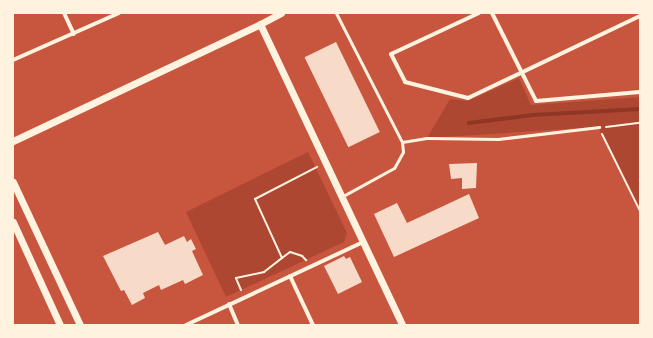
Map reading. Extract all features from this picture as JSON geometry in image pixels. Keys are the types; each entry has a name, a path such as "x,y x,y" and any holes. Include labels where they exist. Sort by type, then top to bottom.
{"street":[{"path":"64,13 74,34"},
{"path":"13,60 119,13"},
{"path":"13,141 281,13"},
{"path":"479,13 391,54 405,82 468,98 640,16"},
{"path":"492,13 536,101 640,92"},
{"path":"260,24 402,325"},
{"path":"13,182 80,325"},
{"path":"13,222 60,325"},
{"path":"186,325 363,242"},
{"path":"290,276 313,325"},
{"path":"229,304 238,325"}],"lane":[{"path":"336,13 402,142 403,152 394,168 341,196"},
{"path":"402,142 428,138 498,139 599,127"}],"path":[{"path":"640,124 599,127 640,212"},
{"path":"282,258 255,198 326,163"},
{"path":"244,297 236,278 264,272 290,252 297,254 312,266"}],"shaded area":[{"path":"519,78 531,105 640,97 640,210 598,127 427,138 450,99 468,101"},
{"path":"308,152 347,233 344,242 226,297 186,212"}],"building":[{"path":"336,42 380,132 348,147 305,57"},
{"path":"477,163 476,188 462,189 462,178 451,179 449,164"},
{"path":"469,194 479,218 394,257 374,214 397,203 407,223"},
{"path":"158,232 165,245 184,236 187,242 191,239 196,249 192,251 203,275 185,284 183,280 161,290 159,285 143,293 145,298 132,305 124,290 121,291 103,256"},
{"path":"344,256 346,259 350,257 362,282 338,294 324,266"}],"waterway":[{"path":"469,123 533,115 640,109"}]}
